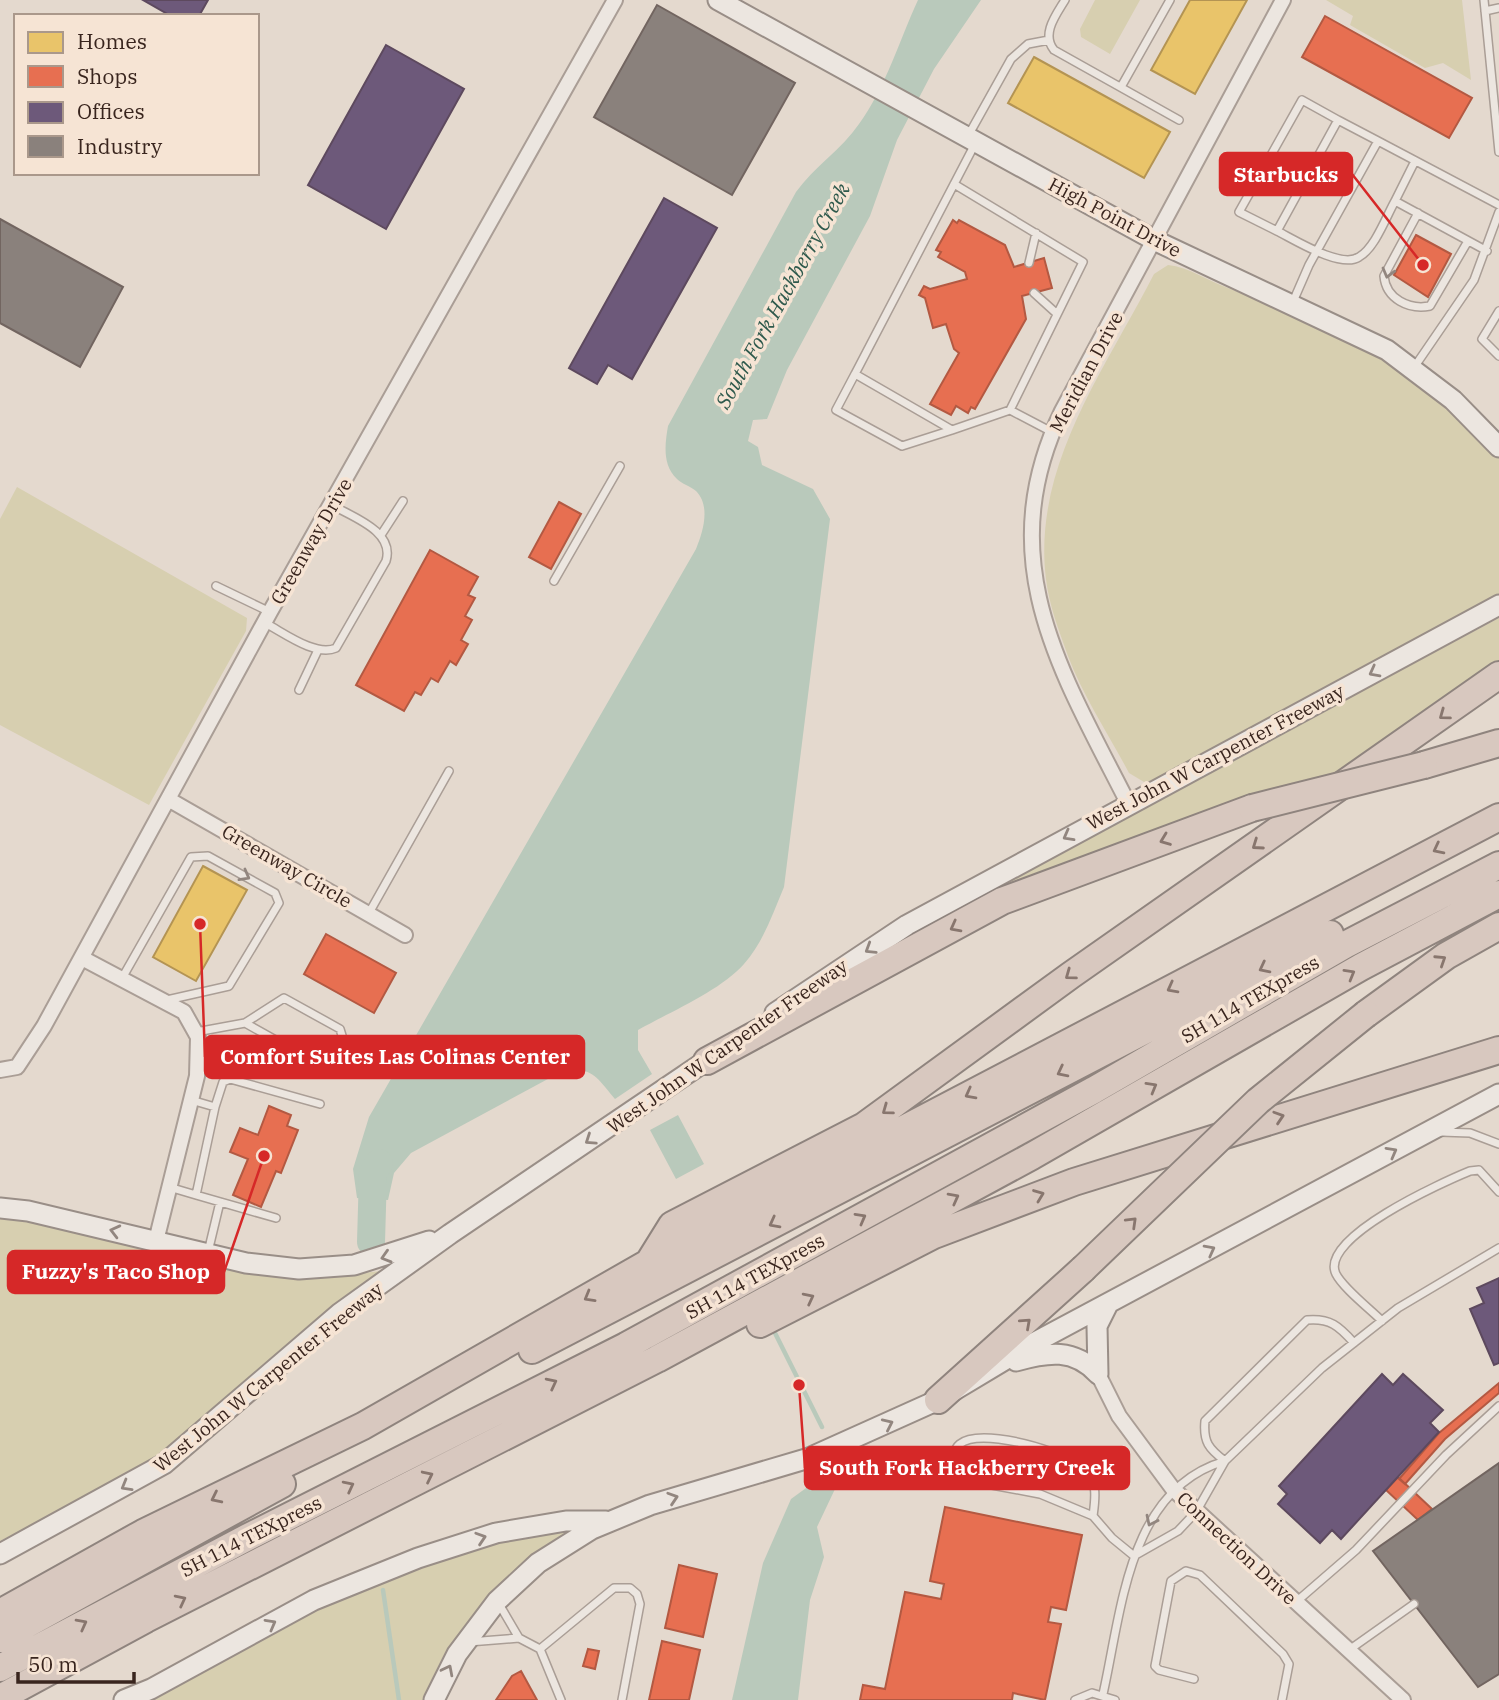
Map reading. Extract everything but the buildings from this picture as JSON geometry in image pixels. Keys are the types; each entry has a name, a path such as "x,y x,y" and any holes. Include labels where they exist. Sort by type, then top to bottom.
{"highway":[{"path":"648,1263 672,1225 864,1126 1070,975 1499,675"},
{"path":"707,1061 1002,901 1252,808 1424,765 1499,743"},
{"path":"0,1613 143,1533 363,1426 648,1263 1499,817"},
{"name":"SH 114 TEXpress","path":"0,1639 424,1406 1499,846"},
{"name":"SH 114 TEXpress","path":"0,1668 248,1537 626,1346 1094,1090 1345,944 1499,865"},
{"path":"0,1698 77,1655 657,1359 1032,1156 1361,967 1499,894"},
{"path":"937,1400 1083,1269 1258,1101 1366,1014 1446,956 1499,926"},
{"path":"657,1359 706,1352 934,1235 1074,1182 1499,1051"},
{"path":"18,1700 77,1655"}],"main road":[{"name":"High Point Drive","path":"718,0 1156,241 1387,350 1453,400 1499,447"},
{"name":"West John W Carpenter Freeway","path":"0,1554 164,1464 340,1313 450,1234 707,1061 829,975 907,925 1128,803 1499,605"},
{"path":"434,1700 465,1642 497,1601 538,1563 609,1522 696,1491 790,1465 937,1400 1499,1094"},
{"path":"0,1208 28,1211 246,1263 333,1269 384,1258 450,1234"},
{"path":"1098,1374 1097,1326 1107,1306"},
{"path":"993,1368 1036,1355 1062,1352 1085,1360 1098,1374"},
{"path":"124,1700 151,1689 314,1600 418,1558 496,1533 566,1521 609,1522"}],"street":[{"name":"Greenway Drive","path":"0,1070 17,1067 44,1026 268,617 615,0"},
{"name":"Meridian Drive","path":"1128,803 1076,698 1040,609 1032,561 1031,521 1037,485 1052,432 1283,0"},
{"name":"Greenway Circle","path":"168,799 405,935"},
{"path":"82,958 184,1012 198,1037 197,1076 156,1241"},
{"name":"Connection Drive","path":"1098,1374 1119,1416 1173,1489 1349,1651 1396,1698"}],"lane":[{"path":"1065,0 1050,28 1049,40 1054,50 1180,120"},
{"path":"1121,87 1170,0"},
{"path":"1484,0 1499,152"},
{"path":"1485,11 1499,8"},
{"path":"954,184 1083,261 1010,410 902,446 836,410 954,184 987,102 1018,50 1028,44 1049,40"},
{"path":"1415,161 1395,201 1361,257 1350,260 1317,251 1239,212 1302,100 1499,205"},
{"path":"1277,231 1338,120"},
{"path":"1291,306 1317,251 1378,141"},
{"path":"1395,201 1487,251"},
{"path":"1412,369 1461,301 1487,251 1499,212"},
{"path":"1418,213 1384,276 1390,294 1399,301 1425,307 1435,302 1468,241"},
{"path":"1029,263 1036,233"},
{"path":"1034,293 1056,313"},
{"path":"1499,311 1482,339 1499,356"},
{"path":"855,374 952,430"},
{"path":"1010,410 1052,432"},
{"path":"554,581 620,466"},
{"path":"381,535 403,501"},
{"path":"216,586 318,650 328,652 336,649 388,553 381,535 331,505"},
{"path":"299,690 318,650"},
{"path":"369,913 449,771"},
{"path":"121,981 186,864 196,854 208,856 275,893 279,903 229,986 160,1001"},
{"path":"195,1032 245,1023 284,998 340,1029 344,1042 336,1061 324,1067 245,1023"},
{"path":"196,1195 223,1082 230,1079 320,1104"},
{"path":"191,1100 215,1107"},
{"path":"1430,1132 1470,1133 1499,1144"},
{"path":"1382,1321 1336,1275 1333,1262 1336,1253 1349,1239 1380,1217 1470,1171 1479,1170 1486,1174 1499,1192"},
{"path":"169,1187 276,1218"},
{"path":"208,1254 220,1202"},
{"path":"1134,1556 1178,1531 1196,1512 1225,1461 1322,1368 1434,1284 1499,1248"},
{"path":"1225,1461 1209,1449 1204,1436 1205,1421 1307,1320 1324,1318 1340,1327 1354,1343"},
{"path":"1295,1602 1356,1550 1446,1455 1499,1406"},
{"path":"1093,1516 1096,1494 1086,1470 1056,1454 993,1437 972,1437 960,1444 955,1458 965,1480 1040,1494 1093,1516 1112,1538 1134,1556"},
{"path":"1103,1694 1134,1556 1155,1511 1173,1489 1204,1467 1225,1461"},
{"path":"1194,1679 1160,1670 1156,1666 1171,1581 1186,1571 1200,1575 1283,1654 1289,1664 1282,1700"},
{"path":"540,1648 614,1588 630,1588 637,1594 640,1604 622,1700"},
{"path":"497,1601 519,1638"},
{"path":"1349,1651 1414,1604"},
{"path":"465,1642 519,1638 540,1648 561,1700"},
{"path":"1075,1700 1093,1693 1115,1700"}],"shaded area":[{"path":"1095,0 1140,0 1110,54 1081,37 1080,29"},
{"path":"1326,0 1462,0 1471,80 1443,63 1425,68 1350,25 1353,16"},
{"path":"1168,265 1191,271 1297,316 1386,362 1431,395 1499,458 1499,597 1155,780 1144,782 1129,773 1074,671 1047,589 1045,537 1050,497 1076,420 1154,274"},
{"path":"17,487 247,618 246,631 149,805 0,725 0,519"},
{"path":"1499,618 1499,661 1349,769 1246,798 869,958 1009,878"},
{"path":"0,1214 274,1277 311,1278 382,1271 142,1468 0,1541"},
{"path":"577,1529 540,1551 425,1700 146,1700 277,1630 413,1568 508,1540"}],"water":[{"path":"918,0 981,0 934,69 897,140 870,216 787,370 767,419 753,420 748,441 758,447 762,465 813,489 830,519 784,887 767,927 751,956 734,974 708,992 638,1030 638,1050 652,1074 615,1099 592,1074 578,1070 559,1073 411,1153 394,1173 388,1200 357,1198 353,1169 369,1117 696,549 703,527 703,504 696,491 677,479 669,467 666,447 668,426 796,192 852,133 869,110"},
{"path":"678,1115 704,1164 676,1179 650,1130"},
{"path":"844,1470 817,1527 824,1557 810,1600 798,1700 732,1700 763,1563 791,1499 824,1475"}],"waterway":[{"name":"South Fork Hackberry Creek","path":"371,1242 373,1173 379,1163"},
{"name":"South Fork Hackberry Creek","path":"775,1333 822,1427"},
{"name":"South Fork Hackberry Creek","path":"383,1590 399,1700"}],"place":[{"name":"Starbucks","path":"1423,265"},
{"name":"Comfort Suites Las Colinas Center","path":"200,924"},
{"name":"Fuzzy's Taco Shop","path":"264,1156"},
{"name":"South Fork Hackberry Creek","path":"799,1385"}]}
